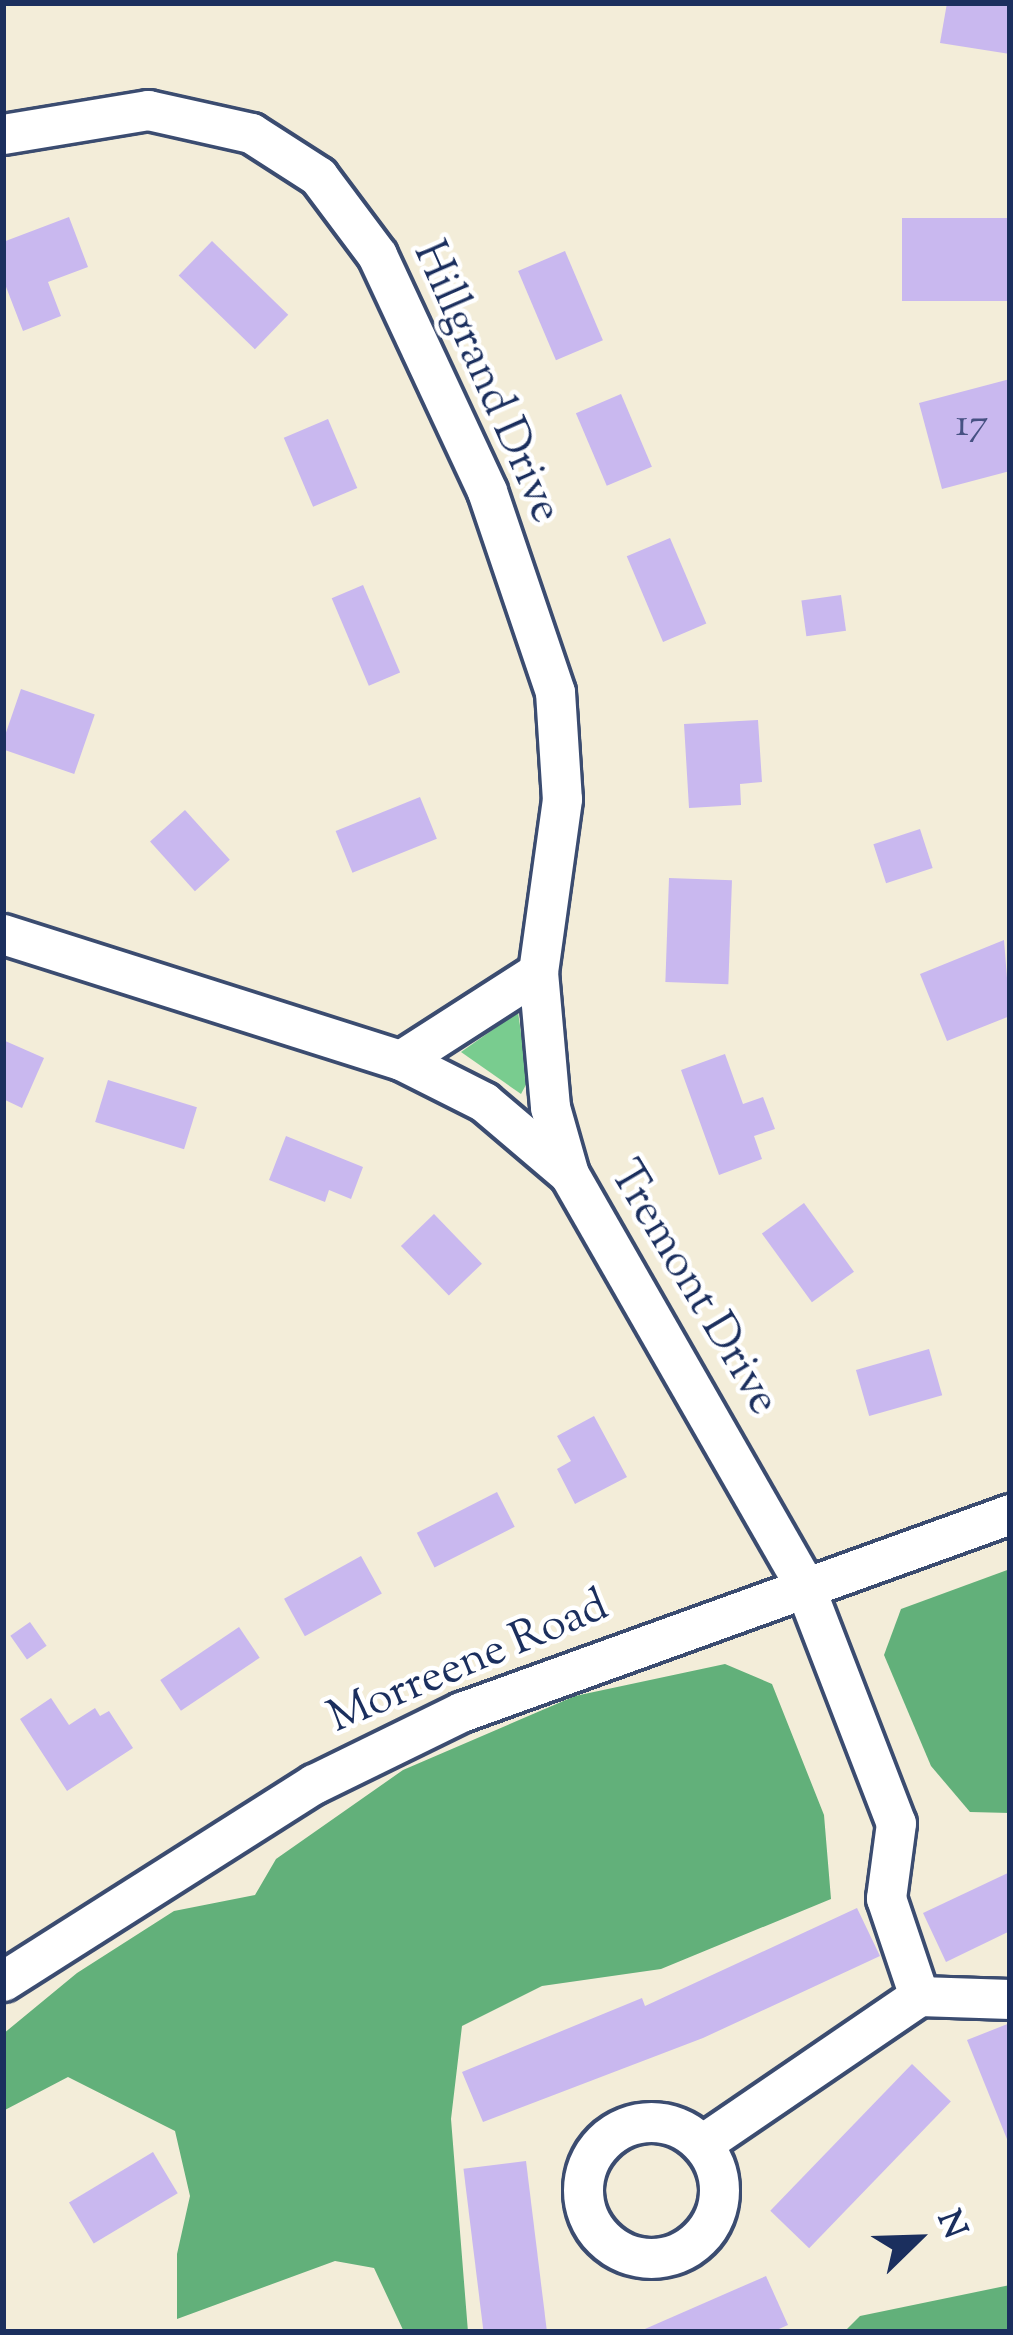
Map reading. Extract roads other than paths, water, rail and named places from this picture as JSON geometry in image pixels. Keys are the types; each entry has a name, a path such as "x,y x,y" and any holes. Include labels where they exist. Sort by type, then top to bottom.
{"street":[{"name":"Hillgrand Drive","path":"3,134 148,110 233,127 319,176 377,255 487,491 555,692 562,799 538,972 550,1106 568,1174"},
{"name":"Tremont Drive","path":"3,934 401,1060 484,1102 568,1174 804,1585 896,1823 886,1898 920,1996"},
{"path":"401,1060 538,972"},
{"name":"Morreene Road","path":"3,1982 262,1814 368,1756 556,1672 1010,1514"},
{"path":"702,2144 920,1996 1010,1999"}]}
